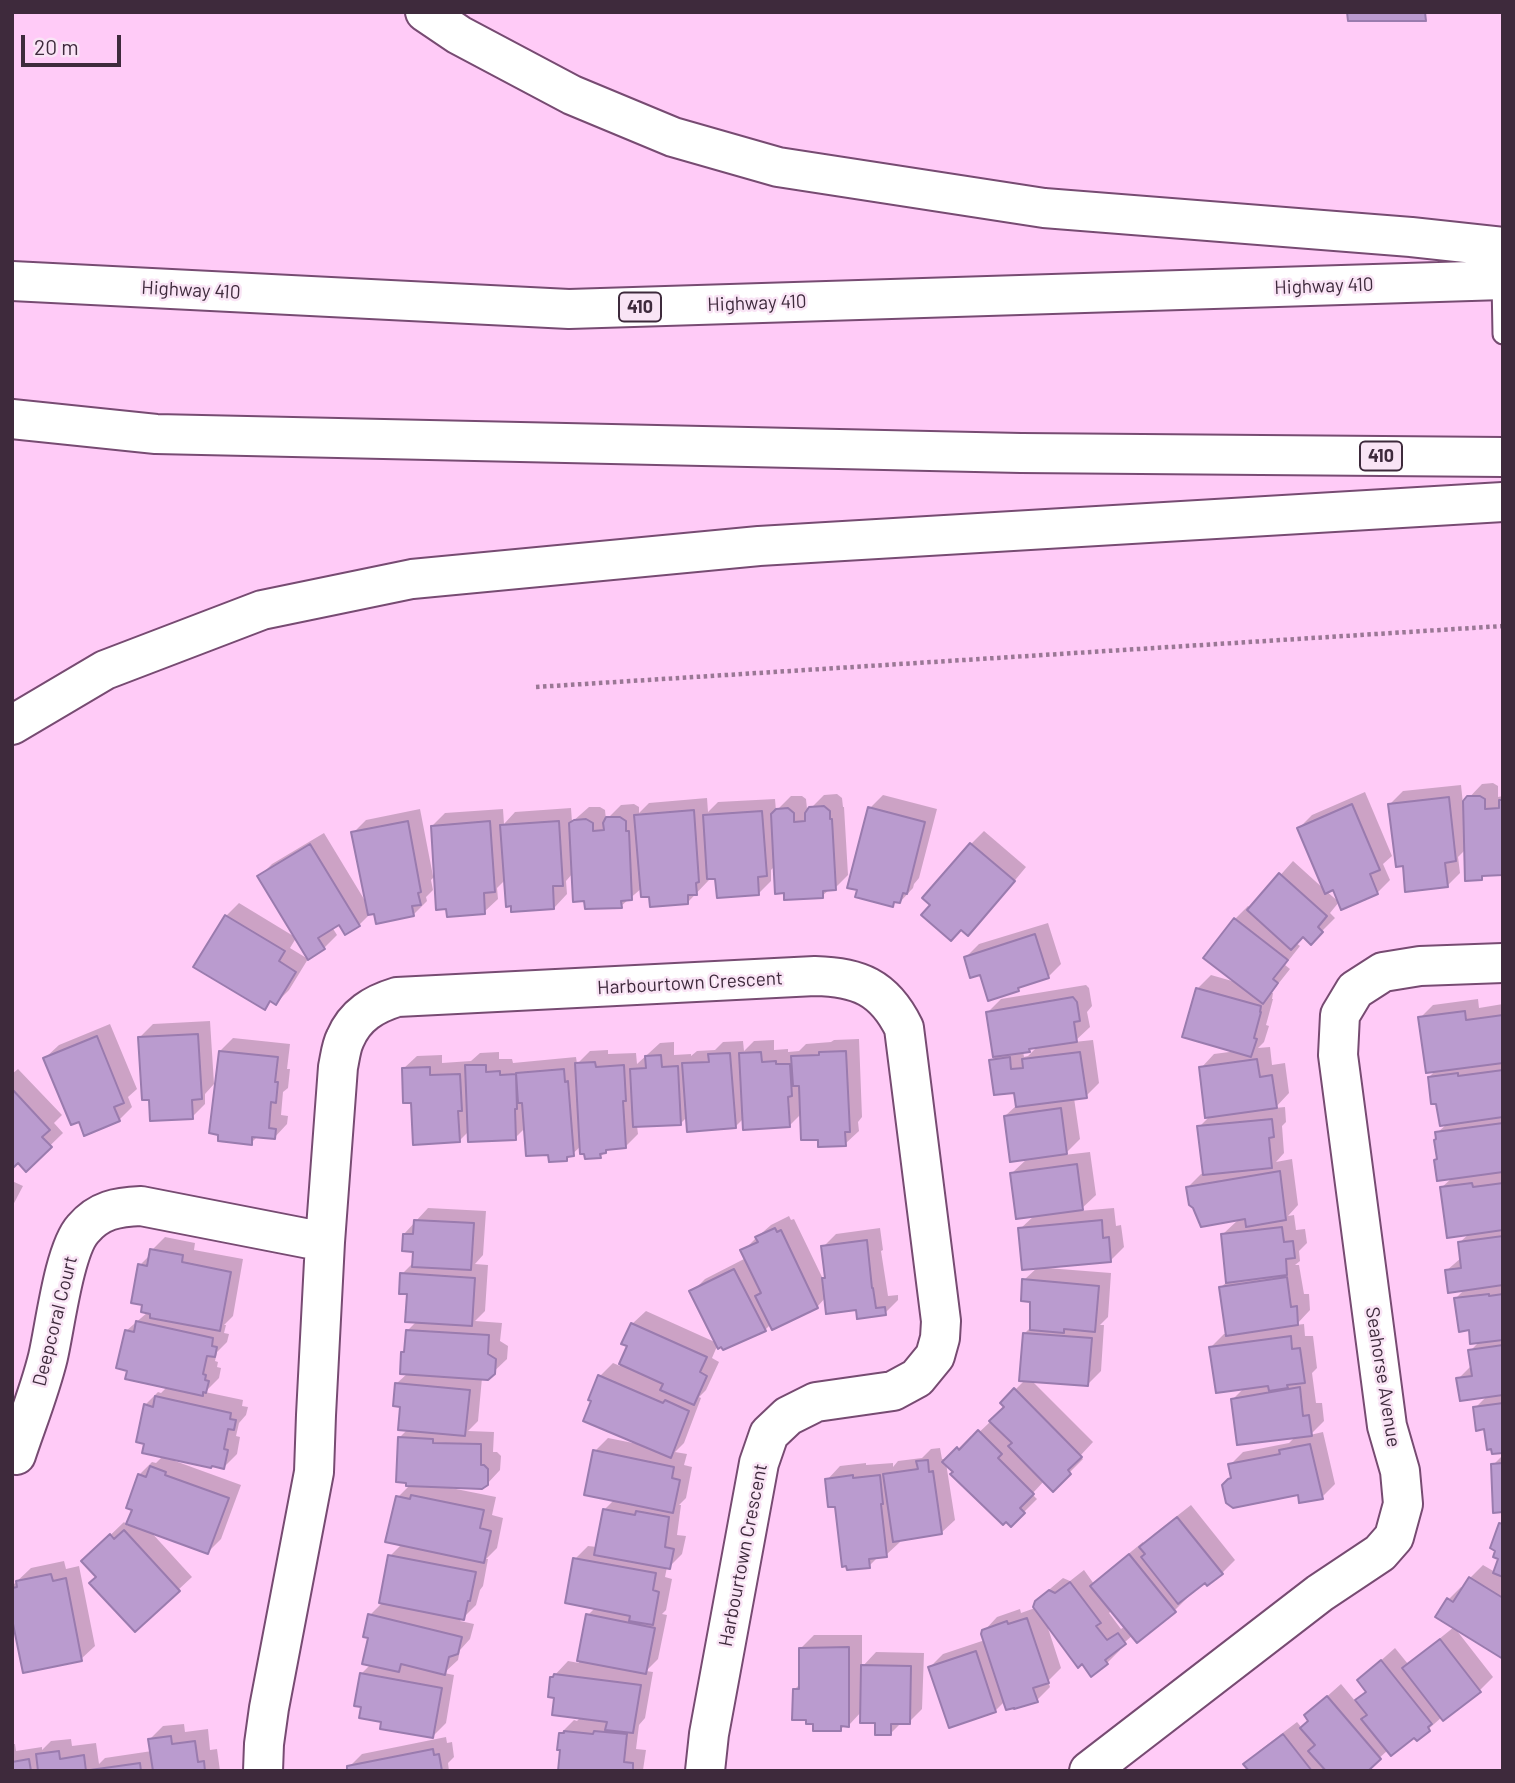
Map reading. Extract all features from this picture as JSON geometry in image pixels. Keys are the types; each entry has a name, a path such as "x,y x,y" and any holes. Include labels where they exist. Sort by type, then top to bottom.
{"main road":[{"path":"425,12 459,35 572,95 673,137 778,167 1044,208 1411,237 1502,269"},
{"name":"Highway 410","path":"12,281 569,309 1502,269"},
{"name":"410","path":"12,419 156,434 1007,453 1503,457"},
{"path":"12,725 105,670 262,610 412,579 759,546 1503,502"},
{"name":"Seahorse Avenue","path":"1089,1771 1320,1593 1380,1553 1394,1536 1403,1504 1400,1471 1387,1426 1338,1055 1340,1015 1354,990 1383,972 1420,966 1503,963"},
{"name":"Harbourtown Crescent","path":"263,1771 269,1708 314,1472 325,1242 338,1066 345,1038 360,1016 377,1003 397,997 839,977 862,982 882,996 896,1011 904,1028 941,1321 940,1338 935,1356 917,1378 893,1391 816,1402 788,1416 769,1434 759,1463 709,1734 705,1771"},
{"name":"Deepcoral Court","path":"16,1454 47,1360 69,1258 81,1231 96,1217 117,1207 141,1206 325,1242"}],"lane":[{"path":"1502,269 1503,334"}],"path":[{"path":"536,687 1503,626"}],"building":[{"path":"1347,12 1425,12 1426,21 1348,21"},
{"path":"1467,796 1480,796 1485,799 1485,809 1499,808 1499,800 1503,800 1503,875 1482,876 1482,880 1465,881 1463,801"},
{"path":"1449,797 1456,861 1445,863 1448,887 1405,892 1403,866 1396,867 1388,804"},
{"path":"1352,804 1380,870 1370,874 1378,894 1341,910 1333,890 1325,894 1297,828"},
{"path":"824,806 830,811 832,819 836,890 823,891 823,898 784,900 784,893 775,894 771,814 776,809 788,808 794,813 794,822 805,821 805,813 809,807"},
{"path":"868,807 925,822 907,894 903,893 900,903 894,902 893,907 855,897 857,890 847,888"},
{"path":"694,810 699,882 696,883 697,895 688,895 688,904 650,907 649,897 641,897 634,815"},
{"path":"762,811 767,876 758,877 759,895 717,898 715,879 707,879 703,815"},
{"path":"606,817 620,817 626,821 626,831 629,831 632,900 621,901 622,908 585,909 584,901 573,902 569,823 586,819 593,823 593,831 604,830"},
{"path":"408,821 421,905 412,906 414,916 376,924 374,914 368,915 351,832"},
{"path":"490,821 495,892 484,893 485,914 447,917 446,909 436,910 431,826"},
{"path":"559,821 563,886 553,886 554,909 511,912 511,906 506,907 500,825"},
{"path":"970,843 1015,881 968,936 961,930 951,941 921,915 930,905 922,898"},
{"path":"310,844 360,926 345,935 339,925 318,938 325,949 308,960 257,876"},
{"path":"1279,873 1327,916 1318,927 1323,932 1311,945 1303,937 1291,950 1247,910"},
{"path":"225,915 285,951 279,961 296,972 276,1005 270,1001 265,1010 193,967"},
{"path":"1234,918 1288,960 1273,979 1278,983 1263,1004 1203,958"},
{"path":"1035,934 1049,978 988,1001 980,975 970,978 964,957"},
{"path":"1196,988 1261,1006 1254,1038 1257,1039 1251,1057 1182,1037"},
{"path":"1073,997 1077,1002 1080,1021 1074,1022 1077,1042 993,1057 986,1012"},
{"path":"1465,1011 1466,1020 1503,1015 1503,1063 1426,1073 1418,1017"},
{"path":"198,1034 202,1099 192,1100 193,1119 150,1121 149,1100 142,1100 138,1037"},
{"path":"97,1036 124,1103 114,1107 120,1121 84,1136 79,1122 71,1125 43,1058"},
{"path":"219,1051 278,1057 276,1103 271,1102 269,1128 276,1129 275,1139 252,1137 252,1145 218,1141 218,1135 209,1133"},
{"path":"846,1051 850,1132 845,1132 846,1146 818,1147 818,1140 801,1140 799,1086 793,1086 791,1056"},
{"path":"761,1052 762,1062 790,1064 790,1127 743,1130 739,1053"},
{"path":"1080,1052 1087,1098 1016,1107 1014,1093 994,1095 989,1060 1010,1057 1011,1069 1023,1068 1022,1059"},
{"path":"730,1053 736,1128 687,1132 682,1063 709,1062 708,1054"},
{"path":"661,1055 662,1067 678,1066 681,1125 633,1127 630,1069 646,1068 645,1056"},
{"path":"1257,1059 1260,1077 1272,1075 1277,1108 1205,1118 1199,1067"},
{"path":"595,1062 596,1067 624,1065 626,1148 606,1150 606,1153 600,1154 601,1158 585,1159 584,1154 580,1154 575,1063"},
{"path":"465,1065 486,1065 486,1072 500,1071 500,1075 516,1074 516,1140 468,1142"},
{"path":"430,1067 430,1075 460,1074 460,1142 413,1145 411,1103 403,1103 402,1068"},
{"path":"564,1069 565,1082 568,1081 574,1156 567,1157 567,1161 549,1162 548,1155 526,1156 522,1103 518,1103 516,1073"},
{"path":"1503,1070 1503,1117 1440,1126 1436,1104 1431,1104 1428,1077"},
{"path":"12,1089 50,1130 42,1137 52,1147 26,1172 18,1163 12,1169"},
{"path":"1061,1108 1067,1154 1010,1162 1004,1116"},
{"path":"1272,1119 1274,1137 1269,1138 1272,1168 1203,1175 1197,1126"},
{"path":"1503,1123 1503,1172 1437,1181 1434,1160 1437,1159 1435,1132"},
{"path":"1077,1164 1083,1210 1016,1219 1010,1173"},
{"path":"1280,1171 1286,1220 1246,1227 1245,1219 1201,1227 1189,1205 1186,1187"},
{"path":"1472,1183 1473,1187 1503,1183 1503,1230 1447,1238 1440,1187"},
{"path":"414,1220 474,1223 471,1270 412,1267 413,1252 402,1251 403,1234 413,1234"},
{"path":"1102,1220 1103,1238 1109,1237 1111,1262 1022,1270 1018,1228"},
{"path":"1282,1227 1284,1242 1293,1241 1295,1258 1286,1259 1287,1275 1226,1283 1221,1234"},
{"path":"775,1228 777,1232 781,1230 818,1308 772,1330 755,1296 761,1293 740,1250 758,1242 755,1237"},
{"path":"1503,1236 1503,1285 1448,1293 1445,1270 1461,1268 1458,1242"},
{"path":"867,1240 876,1308 885,1307 886,1315 857,1319 856,1310 826,1314 821,1246"},
{"path":"150,1249 183,1255 182,1262 231,1272 220,1331 150,1318 150,1314 141,1312 142,1305 131,1303 138,1264 147,1266"},
{"path":"734,1269 766,1331 723,1350 721,1347 718,1349 689,1291"},
{"path":"400,1273 475,1278 472,1326 405,1322 407,1294 399,1294"},
{"path":"1287,1277 1291,1307 1297,1306 1298,1325 1226,1336 1219,1287"},
{"path":"1022,1279 1099,1286 1095,1332 1030,1330 1030,1302 1021,1301"},
{"path":"1503,1294 1503,1340 1470,1344 1469,1330 1459,1332 1454,1298"},
{"path":"136,1321 213,1338 212,1346 217,1347 215,1357 207,1356 203,1374 206,1375 205,1380 209,1381 203,1396 125,1379 127,1371 116,1368 125,1330 134,1332"},
{"path":"631,1323 707,1357 700,1372 707,1376 694,1405 660,1390 663,1384 619,1364 627,1346 621,1344"},
{"path":"406,1330 489,1335 488,1354 496,1359 495,1374 488,1380 400,1374"},
{"path":"1023,1333 1092,1338 1088,1386 1019,1381"},
{"path":"1291,1336 1292,1349 1300,1348 1305,1383 1269,1391 1268,1386 1216,1393 1209,1347"},
{"path":"1503,1345 1503,1395 1460,1401 1456,1378 1472,1376 1468,1350"},
{"path":"598,1375 663,1403 665,1400 689,1411 671,1458 583,1421"},
{"path":"395,1383 470,1390 465,1436 398,1430 400,1407 393,1406"},
{"path":"1300,1387 1303,1416 1309,1415 1312,1436 1237,1445 1231,1399"},
{"path":"1014,1388 1082,1457 1068,1470 1071,1474 1053,1492 1008,1446 1012,1443 989,1421 1004,1407 1000,1403"},
{"path":"155,1396 231,1413 230,1419 236,1420 234,1430 228,1429 224,1469 142,1453 144,1444 136,1442 144,1404 153,1407"},
{"path":"1503,1403 1503,1453 1492,1454 1491,1449 1487,1450 1484,1429 1476,1431 1473,1407"},
{"path":"978,1430 1002,1454 998,1458 1034,1494 1020,1508 1025,1513 1011,1527 1006,1522 1003,1525 950,1474 953,1472 942,1462 957,1447 959,1450"},
{"path":"398,1437 433,1439 433,1443 481,1444 481,1465 488,1469 488,1485 482,1489 406,1486 406,1483 396,1482"},
{"path":"1310,1444 1323,1499 1299,1503 1298,1495 1233,1508 1226,1503 1222,1485 1231,1478 1228,1464 1280,1454 1279,1450"},
{"path":"593,1450 674,1467 672,1478 680,1480 673,1513 584,1495"},
{"path":"928,1460 929,1472 933,1471 942,1534 893,1542 883,1474 918,1469 916,1461"},
{"path":"1503,1463 1503,1512 1493,1513 1491,1464"},
{"path":"150,1466 166,1472 165,1475 229,1498 208,1554 126,1524 132,1510 126,1508 138,1474 146,1477"},
{"path":"853,1475 853,1478 880,1475 887,1557 869,1559 870,1568 847,1570 846,1566 842,1567 835,1507 828,1507 825,1479"},
{"path":"411,1495 484,1510 480,1528 491,1531 484,1563 385,1542 396,1496 410,1499"},
{"path":"603,1509 635,1515 636,1511 669,1517 665,1547 674,1549 670,1569 594,1555"},
{"path":"1177,1517 1223,1574 1207,1586 1205,1583 1178,1604 1141,1557 1145,1554 1139,1547"},
{"path":"1499,1523 1503,1524 1503,1577 1493,1573 1498,1559 1493,1557 1495,1551 1490,1548"},
{"path":"124,1530 180,1591 135,1632 89,1583 96,1577 81,1561 110,1534 114,1539"},
{"path":"1129,1554 1176,1612 1137,1643 1090,1586"},
{"path":"388,1555 476,1572 464,1620 379,1603"},
{"path":"573,1558 656,1573 653,1590 659,1592 653,1625 629,1621 630,1616 565,1603"},
{"path":"51,1574 53,1581 66,1578 82,1661 23,1673 12,1619 12,1588 17,1587 16,1581"},
{"path":"1469,1577 1503,1598 1503,1659 1435,1617 1447,1598 1453,1602"},
{"path":"1070,1582 1101,1623 1096,1626 1107,1640 1118,1633 1126,1644 1105,1660 1108,1664 1091,1677 1082,1664 1078,1668 1033,1607 1035,1601 1049,1590 1055,1593"},
{"path":"368,1614 462,1637 458,1654 449,1657 445,1675 401,1664 399,1672 362,1664 368,1638 363,1637"},
{"path":"586,1614 655,1628 646,1674 577,1661"},
{"path":"1027,1618 1049,1683 1033,1688 1038,1702 1006,1710 981,1634 982,1630 1007,1621 1008,1624"},
{"path":"1440,1639 1481,1692 1443,1721 1402,1668"},
{"path":"849,1647 849,1727 841,1726 841,1731 813,1731 813,1724 806,1724 806,1720 792,1720 793,1689 799,1689 799,1648"},
{"path":"976,1651 996,1712 949,1728 928,1667"},
{"path":"1381,1660 1432,1724 1428,1727 1430,1731 1417,1741 1414,1738 1391,1756 1361,1719 1367,1715 1355,1700 1366,1692 1357,1680"},
{"path":"861,1665 911,1666 910,1724 891,1724 891,1735 875,1735 875,1723 860,1723"},
{"path":"360,1673 442,1688 433,1738 380,1729 381,1722 359,1718 361,1707 354,1706"},
{"path":"554,1674 641,1685 633,1733 605,1730 607,1722 552,1715 554,1698 548,1697 550,1677"},
{"path":"1327,1696 1381,1759 1368,1771 1326,1771 1308,1751 1315,1745 1300,1728 1308,1721 1304,1715"},
{"path":"559,1733 627,1734 624,1762 633,1763 633,1771 558,1771"},
{"path":"1283,1734 1312,1771 1249,1771 1243,1764"},
{"path":"171,1736 172,1744 195,1741 198,1762 204,1761 205,1771 153,1771 148,1739"},
{"path":"433,1749 434,1755 439,1754 442,1771 347,1771 347,1766"},
{"path":"59,1751 60,1759 84,1755 86,1771 38,1771 36,1754"},
{"path":"29,1759 31,1771 12,1771 12,1762"},
{"path":"140,1763 141,1771 90,1770"}]}
